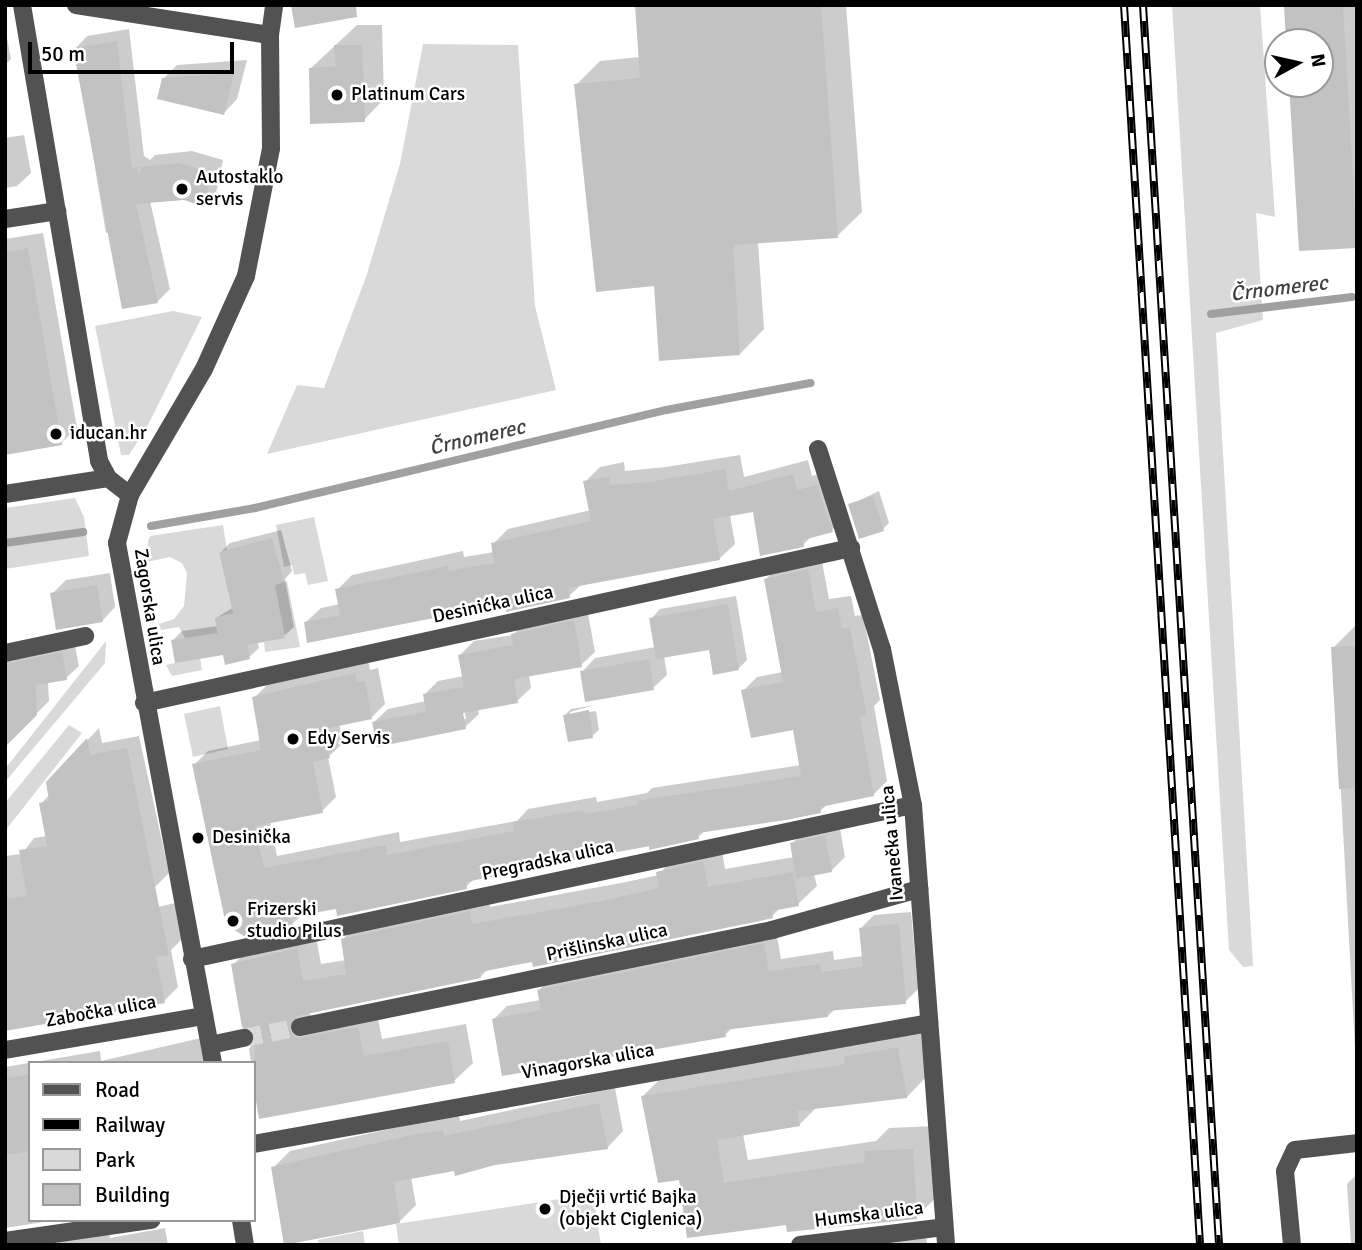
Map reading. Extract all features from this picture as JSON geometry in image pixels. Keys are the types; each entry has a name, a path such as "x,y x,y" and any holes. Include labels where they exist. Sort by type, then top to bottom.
{"street":[{"path":"5,8 21,5 99,461 108,478 130,495"},
{"path":"76,5 270,35"},
{"name":"Zagorska ulica","path":"212,1054 117,557 120,525 130,495 204,369 246,276 271,148 270,35 274,5"},
{"path":"5,219 57,211"},
{"name":"Ivanečka ulica","path":"818,449 882,649 913,805 945,1236"},
{"path":"5,494 108,478"},
{"name":"Desinićka ulica","path":"144,703 851,548"},
{"path":"5,653 85,636"},
{"name":"Pregradska ulica","path":"192,959 913,805"},
{"name":"Prišlinska ulica","path":"300,1027 772,930 919,889"},
{"name":"Zabočka ulica","path":"5,1050 204,1016"},
{"name":"Vinagorska ulica","path":"256,1144 929,1023"},
{"path":"212,1054 244,1038"},
{"path":"1292,1245 1285,1171 1296,1150 1357,1143"},
{"path":"5,1241 137,1222"},
{"path":"241,1222 245,1245"},
{"name":"Humska ulica","path":"800,1245 945,1236"}],"green space":[{"path":"1172,5 1260,5 1264,98 1267,98 1275,217 1256,213 1263,320 1216,333 1253,966 1243,967 1229,950"},
{"path":"423,44 518,45 535,306 556,390 267,454 297,385 324,388 366,277 400,164"},
{"path":"173,311 202,317 147,427 129,455 121,455 95,326"},
{"path":"75,498 84,517 89,556 5,569 5,508"},
{"path":"314,517 328,581 308,585 305,573 294,575 292,565 284,567 276,525"},
{"path":"223,525 227,550 219,552 240,612 214,618 219,639 198,644 202,670 172,676 166,665 188,660 185,638 179,627 161,630 159,624 174,619 184,606 187,573 182,563 170,557 147,562 148,541 150,536"},
{"path":"287,581 300,647 265,652 264,642 285,637 281,617 260,622 257,590"},
{"path":"106,641 105,663 5,782 5,769"},
{"path":"220,706 228,749 193,757 184,714"},
{"path":"69,725 82,733 5,831 5,803"},
{"name":"Dječji vrtić Bajka (objekt Ciglenica)","path":"593,1194 601,1245 399,1245 396,1224"},
{"path":"363,1231 365,1245 319,1245 318,1240"}],"building":[{"path":"291,5 356,5 357,17 295,28"},
{"path":"635,5 821,5 838,238 733,245 740,355 659,361 654,286 596,292 574,84 640,78"},
{"path":"1284,5 1343,5 1357,248 1299,251 1290,98 1334,98 1334,28 1285,28"},
{"path":"117,41 132,168 137,167 139,176 141,167 179,163 211,173 204,207 184,200 136,204 158,303 122,309 73,48"},
{"name":"Platinum Cars","path":"334,45 362,45 365,122 310,124 309,68 336,66"},
{"path":"234,73 224,115 157,99 162,78"},
{"path":"28,248 62,445 5,455 5,252"},
{"path":"725,469 729,491 793,474 797,490 817,485 833,532 803,540 804,547 760,556 753,512 713,519 720,560 568,588 570,598 506,612 505,604 307,643 304,622 340,615 335,589 448,566 449,571 494,563 491,543 591,521 583,481 609,477 610,485 650,482"},
{"path":"873,496 884,531 859,539 848,504"},
{"path":"272,538 284,582 275,585 285,638 247,645 250,659 225,665 223,655 175,663 171,640 218,633 214,618 233,613 219,552"},
{"path":"808,569 816,612 838,608 842,629 850,628 867,715 860,716 874,796 820,807 821,813 698,833 699,839 649,850 649,846 591,856 466,882 467,889 337,916 336,909 291,917 293,926 244,936 226,925 192,764 261,750 252,697 355,673 357,682 365,681 372,719 324,729 330,758 313,762 323,813 255,826 264,868 386,845 387,855 514,831 513,822 583,810 584,814 638,805 637,801 801,776 793,730 751,738 741,690 783,682 764,579"},
{"path":"97,585 103,622 56,630 50,593"},
{"path":"728,604 739,670 713,675 709,650 656,659 649,618"},
{"path":"574,620 582,667 514,679 518,703 463,713 466,729 377,747 372,722 426,712 423,694 464,687 458,655 513,645 511,634"},
{"path":"1357,646 1357,788 1339,789 1331,647"},
{"path":"62,652 67,680 36,685 37,715 5,747 5,664"},
{"path":"649,659 654,690 585,702 580,671"},
{"path":"589,710 593,738 568,742 563,715"},
{"path":"87,738 90,755 127,748 169,955 156,957 165,1003 5,1031 5,898 27,896 19,850 47,846 39,803 49,801 46,782"},
{"path":"825,835 832,872 796,879 790,843"},
{"path":"703,861 708,887 793,872 799,906 772,911 773,918 760,921 533,967 532,962 480,972 481,978 297,1016 289,1029 297,1038 358,1027 364,1056 448,1041 455,1083 259,1119 256,1101 255,1036 242,1027 231,964 297,948 303,981 346,974 341,939 470,911 472,924 602,901 659,888 656,872"},
{"path":"899,924 906,1004 827,1011 828,1017 725,1030 726,1037 502,1076 492,1019 541,1010 537,990 764,943 769,971 820,964 821,972 863,967 859,928"},
{"path":"898,1047 907,1098 797,1111 800,1126 717,1140 724,1183 865,1162 864,1151 913,1149 917,1219 787,1232 786,1225 687,1238 679,1180 658,1183 641,1096 845,1064 844,1057"},
{"path":"28,1074 28,1151 5,1155 5,1078"},
{"path":"599,1103 608,1149 495,1165 455,1176 454,1171 394,1182 400,1223 284,1245 271,1167 407,1136 443,1130 444,1136"}],"waterway":[{"name":"Črnomerec","path":"1211,314 1352,297"},
{"name":"Črnomerec","path":"151,526 255,508 666,410 810,383"},
{"name":"Črnomerec","path":"5,543 83,532"}],"tunnel":[{"path":"244,1038 300,1027"}],"railway":[{"path":"1124,5 1200,1245"},
{"path":"1143,5 1219,1245"}],"place":[{"name":"Platinum Cars","path":"337,95"},
{"name":"Autostaklo servis","path":"182,189"},
{"name":"iducan.hr","path":"56,434"},
{"name":"Edy Servis","path":"293,739"},
{"name":"Desinička","path":"198,838"},
{"name":"Frizerski studio Pilus","path":"233,921"},
{"name":"Dječji vrtić Bajka (objekt Ciglenica)","path":"545,1209"}]}
